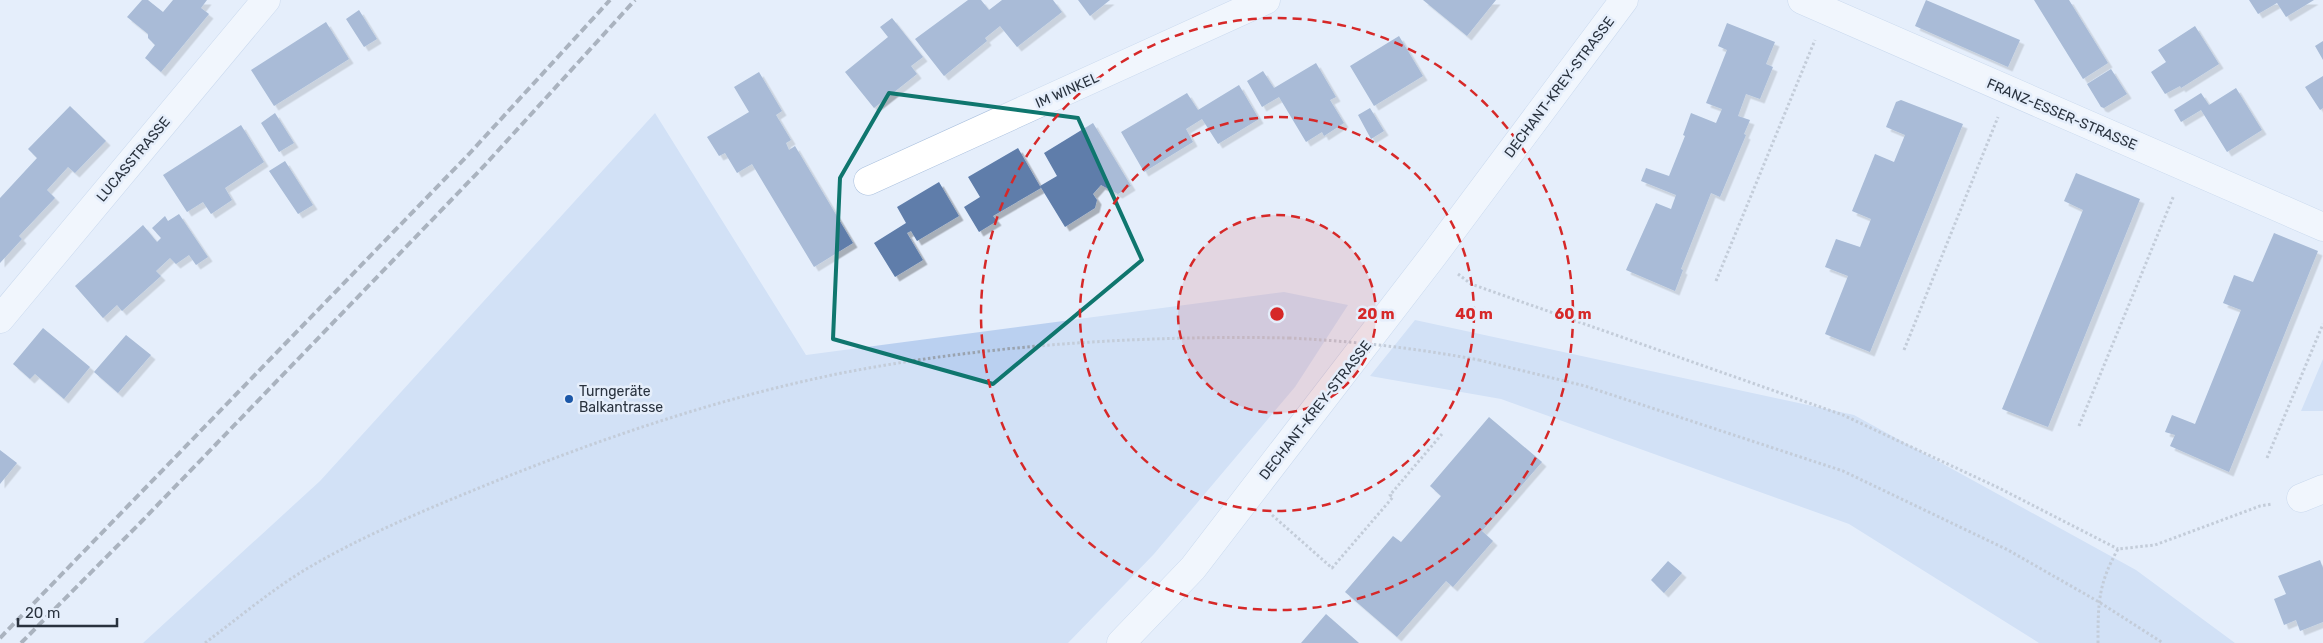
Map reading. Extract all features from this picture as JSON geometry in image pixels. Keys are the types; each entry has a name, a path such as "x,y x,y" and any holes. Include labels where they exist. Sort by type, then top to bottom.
{"street":[{"name":"LUCASSTRASSE","path":"0,319 266,0"},
{"name":"IM WINKEL","path":"868,181 1266,0"},
{"name":"DECHANT-KREY-STRASSE","path":"1121,643 1193,568 1433,256 1624,0"},
{"name":"FRANZ-ESSER-STRASSE","path":"1802,0 2323,227"}],"path":[{"path":"1716,281 1827,12"},
{"path":"1904,350 2009,91"},
{"path":"2079,426 2186,167"},
{"path":"1472,284 1843,415 1999,488 2118,549 2155,545 2260,506 2312,494"},
{"path":"2268,458 2323,324"},
{"path":"205,643 302,572 414,515 612,436 726,401 842,373 982,352 1201,336 1351,340 1414,348 1479,360 1585,386 1843,471 2008,550 2098,602 2163,643"},
{"path":"1248,496 1332,568 1393,497 1390,495 1442,434"},
{"path":"2098,643 2098,602 2105,572 2118,549"}],"highlighted area":[{"path":"889,93 1078,118 1142,260 993,384 833,339 840,178"}],"shaded area":[{"path":"655,113 806,355 1284,292 1348,305 1295,387 1154,554 1068,643 143,643 320,481"},
{"path":"1415,320 1854,415 2136,570 2235,643 2039,643 1849,524 1501,399 1370,376"},
{"path":"2323,359 2323,411 2301,411"}],"building":[{"path":"142,0 148,0 163,12 173,0 207,0 201,8 209,14 161,72 145,58 155,45 148,38 148,34 127,17"},
{"path":"968,0 981,0 989,10 1002,0 1053,0 1062,12 1017,47 1000,26 985,38 987,41 944,76 915,39"},
{"path":"1078,0 1110,0 1090,16"},
{"path":"1423,0 1496,0 1467,36"},
{"path":"1926,0 2020,40 2008,67 1915,26"},
{"path":"2034,0 2069,0 2108,63 2083,79"},
{"path":"2249,0 2314,0 2286,17 2277,3 2258,14"},
{"path":"359,10 377,39 364,47 346,19"},
{"path":"892,18 923,57 911,66 917,74 874,108 845,72 888,37 880,27"},
{"path":"326,22 349,59 274,106 251,70"},
{"path":"1727,23 1775,42 1766,64 1773,67 1760,99 1746,94 1738,116 1750,120 1744,134 1746,135 1720,197 1711,193 1681,269 1683,270 1675,291 1626,270 1656,203 1671,209 1676,195 1641,181 1646,168 1669,176 1685,136 1683,135 1691,113 1716,123 1722,109 1706,103 1727,50 1718,46"},
{"path":"2195,26 2219,64 2181,88 2180,86 2165,94 2151,72 2166,62 2158,50"},
{"path":"1399,36 1423,76 1374,106 1350,66"},
{"path":"2323,41 2323,60 2315,46"},
{"path":"1316,63 1336,97 1330,100 1344,123 1324,136 1322,132 1306,142 1279,97 1262,107 1247,81 1263,71 1274,88"},
{"path":"2111,69 2127,94 2104,108 2101,107 2087,84"},
{"path":"759,72 782,111 776,115 791,140 786,143 789,150 795,146 853,243 814,267 752,164 737,173 725,153 719,156 707,137 749,112 734,87"},
{"path":"2323,76 2323,108 2320,110 2305,87"},
{"path":"1239,85 1259,119 1218,144 1202,119 1186,129 1193,142 1144,172 1121,132 1187,93 1198,110"},
{"path":"2236,88 2262,130 2227,152 2201,110 2181,122 2174,110 2201,93 2209,105"},
{"path":"1901,100 1963,124 1870,352 1825,334 1848,276 1825,267 1836,239 1860,247 1871,219 1852,211 1875,154 1894,162 1905,135 1886,127 1896,102"},
{"path":"70,106 106,141 75,173 68,167 47,190 55,198 19,236 22,239 0,263 0,198 37,158 28,149"},
{"path":"1370,108 1384,131 1371,139 1358,115"},
{"path":"275,113 294,143 279,152 261,123"},
{"path":"1093,123 1131,186 1118,194 1101,185 1093,194 1097,200 1095,208 1065,227 1040,186 1057,176 1044,153"},
{"path":"241,125 264,162 225,188 232,200 211,214 203,202 187,212 163,175"},
{"path":"1018,148 1041,188 993,216 997,221 979,232 964,207 980,197 968,177"},
{"path":"285,161 313,205 298,214 269,171"},
{"path":"2076,173 2140,199 2048,427 2002,409 2083,210 2064,201"},
{"path":"939,182 959,216 917,241 911,231 907,233 923,260 895,277 874,243 906,223 897,207"},
{"path":"179,214 208,257 196,265 189,255 176,264 170,258 156,271 161,276 122,311 117,305 103,318 75,286 143,225 157,242 161,238 152,228 165,216 168,221"},
{"path":"2274,233 2318,251 2229,472 2170,446 2175,435 2165,432 2172,415 2195,424 2241,310 2223,303 2234,275 2253,282"},
{"path":"43,328 90,367 64,399 35,374 30,379 13,364"},
{"path":"126,335 151,355 118,393 94,372"},
{"path":"1489,417 1542,462 1482,531 1493,541 1453,587 1446,581 1397,637 1345,592 1393,536 1401,542 1441,496 1430,486"},
{"path":"0,450 17,463 0,484"},
{"path":"2320,560 2323,568 2323,622 2300,631 2296,620 2284,625 2274,599 2286,594 2278,576"},
{"path":"1668,561 1682,573 1664,593 1651,580"},
{"path":"1326,614 1359,643 1301,643"}],"railway":[{"path":"0,638 469,154 610,0"},
{"path":"21,643 143,520 484,166 635,0"}],"place":[{"name":"Turngeräte Balkantrasse","path":"569,399"}]}
